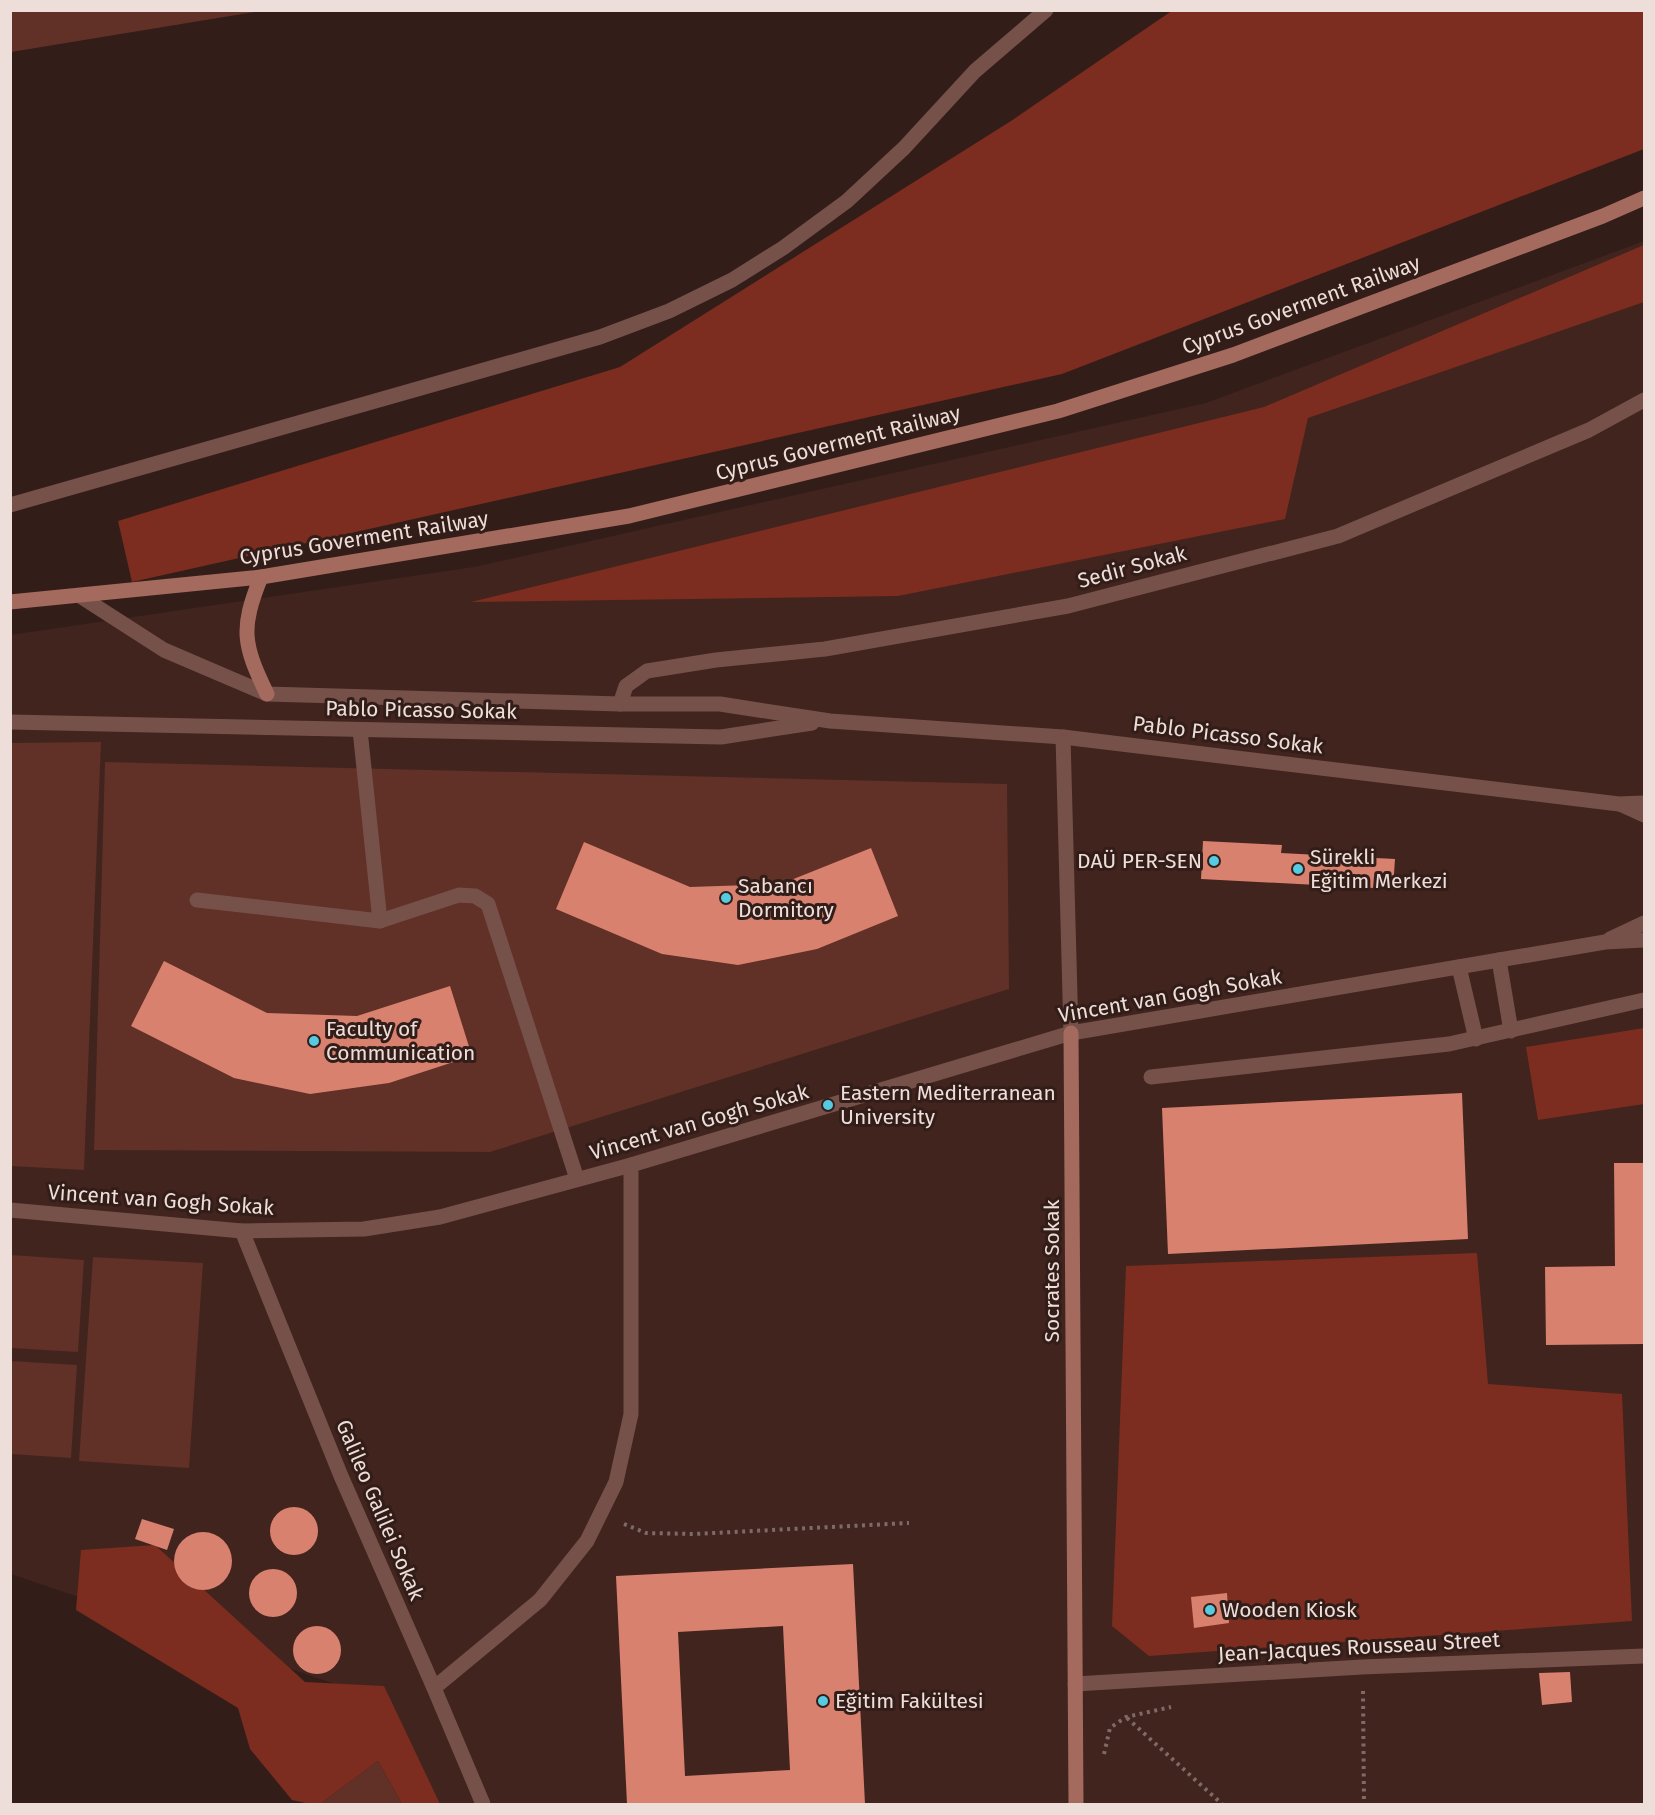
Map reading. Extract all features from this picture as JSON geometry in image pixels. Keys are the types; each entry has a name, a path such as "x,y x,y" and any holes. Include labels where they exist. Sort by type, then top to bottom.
{"main road":[{"name":"Cyprus Goverment Railway","path":"10,602 261,577 629,516 1058,411 1233,355 1603,216 1644,198"},
{"path":"261,577 250,603 246,633 250,659 267,694"},
{"name":"Socrates Sokak","path":"1071,1033 1076,1804"}],"street":[{"path":"10,505 600,337 669,312 732,280 783,248 847,201 904,148 975,71 1046,10"},
{"name":"Sedir Sokak","path":"620,704 626,686 646,671 716,660 825,649 1068,606 1338,536 1589,430 1644,400"},
{"name":"Pablo Picasso Sokak","path":"80,596 164,650 267,694 620,704 720,704 830,721 1063,737 1619,804"},
{"name":"Pablo Picasso Sokak","path":"10,722 721,736 830,721"},
{"path":"360,730 380,921"},
{"name":"Socrates Sokak","path":"1063,737 1071,1033"},
{"path":"1619,804 1644,803"},
{"path":"1619,804 1644,815"},
{"path":"197,900 380,921 459,896 475,896 488,904 577,1179"},
{"path":"1605,942 1644,923"},
{"path":"1605,942 1644,940"},
{"name":"Vincent van Gogh Sokak","path":"10,1210 242,1231 364,1229 440,1217 631,1165 1071,1033 1605,942"},
{"path":"1499,960 1511,1031"},
{"path":"1459,967 1476,1039"},
{"path":"1151,1077 1449,1044 1644,1000"},
{"path":"434,1688 540,1600 587,1541 616,1482 631,1414 631,1165"},
{"name":"Galileo Galilei Sokak","path":"242,1231 341,1476 483,1804"},
{"name":"Jean-Jacques Rousseau Street","path":"1075,1684 1362,1667 1644,1656"}],"path":[{"path":"602,1514 646,1533 694,1534 909,1523"},
{"path":"1363,1691 1364,1804"},
{"path":"1103,1759 1110,1728 1126,1717 1177,1707"},
{"path":"1126,1717 1222,1804"}],"shaded area":[{"path":"11,10 260,10 260,11 11,52"},
{"path":"1173,10 1644,11 1644,149 1062,374 132,582 118,521 620,367 1011,121"},
{"name":"Eastern Mediterranean University","path":"1644,241 1644,1804 432,1804 388,1702 11,1574 10,635 474,567 1206,403"},
{"path":"1644,245 1644,302 1308,418 1285,519 898,596 471,602 1264,407"},
{"path":"101,742 84,1170 11,1166 11,743"},
{"path":"105,762 1007,784 1009,989 490,1152 94,1150"},
{"path":"1644,1028 1644,1104 1538,1120 1526,1047"},
{"path":"1477,1253 1488,1384 1622,1394 1632,1621 1149,1656 1112,1626 1126,1266"},
{"path":"11,1255 84,1260 78,1352 11,1348"},
{"path":"93,1257 203,1263 189,1468 79,1461"},
{"path":"11,1361 77,1365 71,1458 11,1454"},
{"path":"155,1545 305,1682 384,1686 440,1804 402,1804 378,1761 320,1804 292,1800 250,1749 238,1708 76,1610 81,1550"},
{"path":"378,1761 402,1804 320,1804"}],"building":[{"name":"Sürekli Eğitim Merkezi","path":"1203,841 1282,845 1281,853 1395,859 1393,889 1201,879"},
{"name":"Sabancı Dormitory","path":"584,842 690,887 781,884 871,848 898,916 817,949 738,965 662,954 556,909"},
{"name":"Faculty of Communication","path":"164,961 267,1013 357,1016 450,986 472,1056 389,1083 310,1094 234,1078 131,1026"},
{"path":"1462,1093 1468,1239 1168,1254 1162,1108"},
{"path":"1614,1163 1644,1163 1644,1344 1546,1345 1545,1267 1615,1266"},
{"path":"294,1507 311,1514 318,1531 311,1548 294,1555 277,1548 270,1531 277,1514"},
{"path":"142,1519 174,1529 167,1550 135,1539"},
{"path":"197,1532 209,1532 224,1540 232,1555 232,1567 224,1582 209,1590 197,1590 182,1582 174,1567 174,1555 182,1540"},
{"name":"Eğitim Fakültesi","path":"853,1564 865,1804 627,1804 616,1576","holes":["783,1626 790,1770 685,1776 678,1632"]},
{"path":"273,1569 290,1576 297,1593 290,1610 273,1617 256,1610 249,1593 256,1576"},
{"name":"Wooden Kiosk","path":"1227,1593 1229,1623 1194,1628 1191,1597"},
{"path":"317,1626 334,1633 341,1650 334,1667 317,1674 300,1667 293,1650 300,1633"},
{"path":"1570,1672 1572,1702 1542,1705 1539,1673"}],"place":[{"name":"DAÜ PER-SEN","path":"1214,861"},
{"name":"Sürekli Eğitim Merkezi","path":"1298,869"},
{"name":"Sabancı Dormitory","path":"726,898"},
{"name":"Faculty of Communication","path":"314,1041"},
{"name":"Eastern Mediterranean University","path":"828,1105"},
{"name":"Wooden Kiosk","path":"1210,1610"},
{"name":"Eğitim Fakültesi","path":"823,1701"}]}
